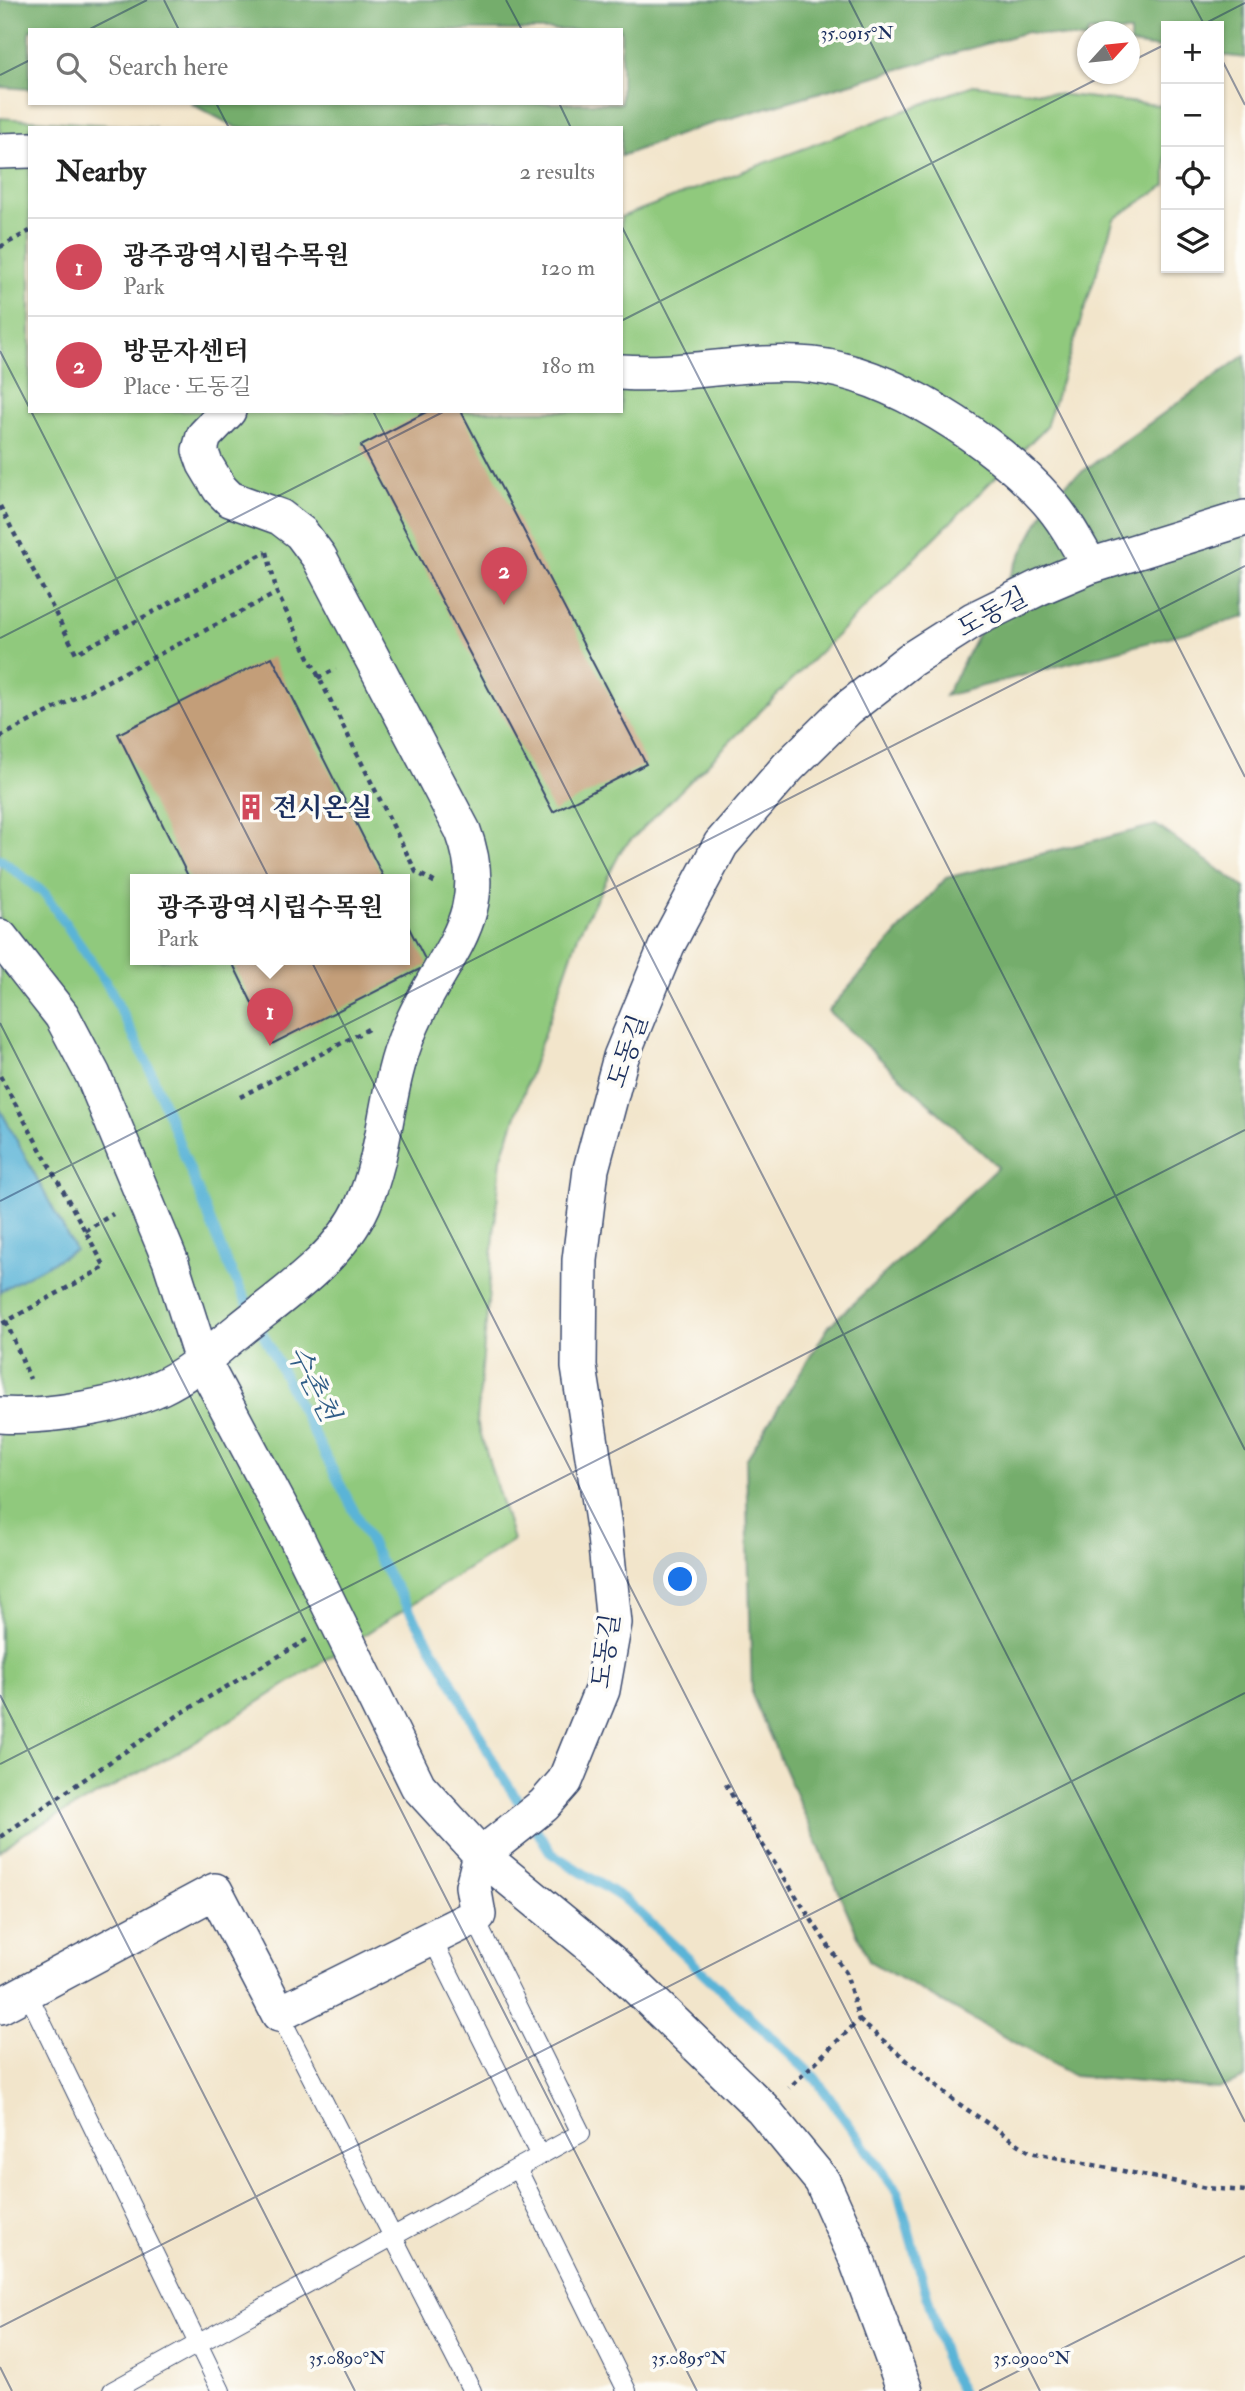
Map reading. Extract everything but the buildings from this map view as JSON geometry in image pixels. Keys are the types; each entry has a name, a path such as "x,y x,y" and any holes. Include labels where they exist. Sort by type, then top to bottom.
{"street":[{"path":"0,151 28,150"},
{"path":"623,372 660,375 769,365 811,365 870,377 919,402 1001,455 1024,475 1071,531 1090,566"},
{"path":"0,1415 43,1413 160,1388 202,1360 307,1275 337,1245 362,1206 374,1170 388,1097 409,1030 462,932 471,905 472,857 463,831 331,575 301,533 280,517 230,499 220,489 200,450 209,428 226,413"},
{"name":"도동길","path":"481,1855 544,1805 565,1781 602,1690 614,1623 604,1527 579,1367 580,1260 591,1169 618,1069 667,945 721,844 788,767 847,709 910,660 973,621 1038,587 1090,566 1245,518"},
{"path":"0,936 61,1016 93,1075 170,1260 202,1360 337,1619 418,1786 481,1855 610,1961 762,2108 822,2181 855,2255 905,2391"},
{"path":"14,1999 215,1891 279,2014 478,1916 472,1886 481,1855"}],"lane":[{"path":"111,2391 582,2133 480,1929 478,1916"},
{"path":"432,1939 540,2156"},
{"path":"14,1999 221,2391"},
{"path":"279,2014 472,2391"},
{"path":"517,2168 627,2391"}],"path":[{"path":"0,247 28,232"},
{"path":"0,506 76,653 267,552"},
{"path":"257,507 277,593 416,872 471,905"},
{"path":"0,737 277,593"},
{"path":"240,1097 376,1025"},
{"path":"0,1076 105,1267 0,1325"},
{"path":"6,1321 43,1413"},
{"path":"0,1837 180,1714 302,1643 337,1619"},
{"path":"726,1784 740,1810 846,1973 859,2020 956,2102 1030,2152 1206,2188 1245,2192"},
{"path":"781,2096 859,2020"}],"green space":[{"path":"0,0 1245,0 1245,58 1224,56 1224,21 1161,21 1161,48 1140,45 1140,21 1077,21 1077,39 1027,32 697,128 623,155 623,126 233,126 194,105 623,105 623,28 28,28 28,89 0,87"},
{"path":"973,85 1161,105 1161,188 1114,219 1046,427 622,849 579,933 501,1159 477,1422 513,1540 188,1747 21,1835 0,1852 0,118 125,126 28,126 28,413 623,413 623,216"},
{"path":"1245,355 1245,617 945,696 1049,502 1069,481"},
{"path":"1156,825 1245,888 1245,2078 1218,2089 1074,2076 869,1961 752,1695 746,1460 829,1326 998,1167 828,1011 946,878"}],"water":[{"path":"0,1109 75,1250 0,1291"}],"waterway":[{"name":"수촌천","path":"0,859 45,894 109,987 149,1067 227,1263 380,1561 446,1671 496,1766 551,1853 627,1901 815,2078 898,2193 947,2366 961,2391"}],"place":[{"name":"방문자센터","path":"504,605"},
{"name":"전시온실","path":"251,807"},
{"name":"광주광역시립수목원","path":"270,1046"}]}
